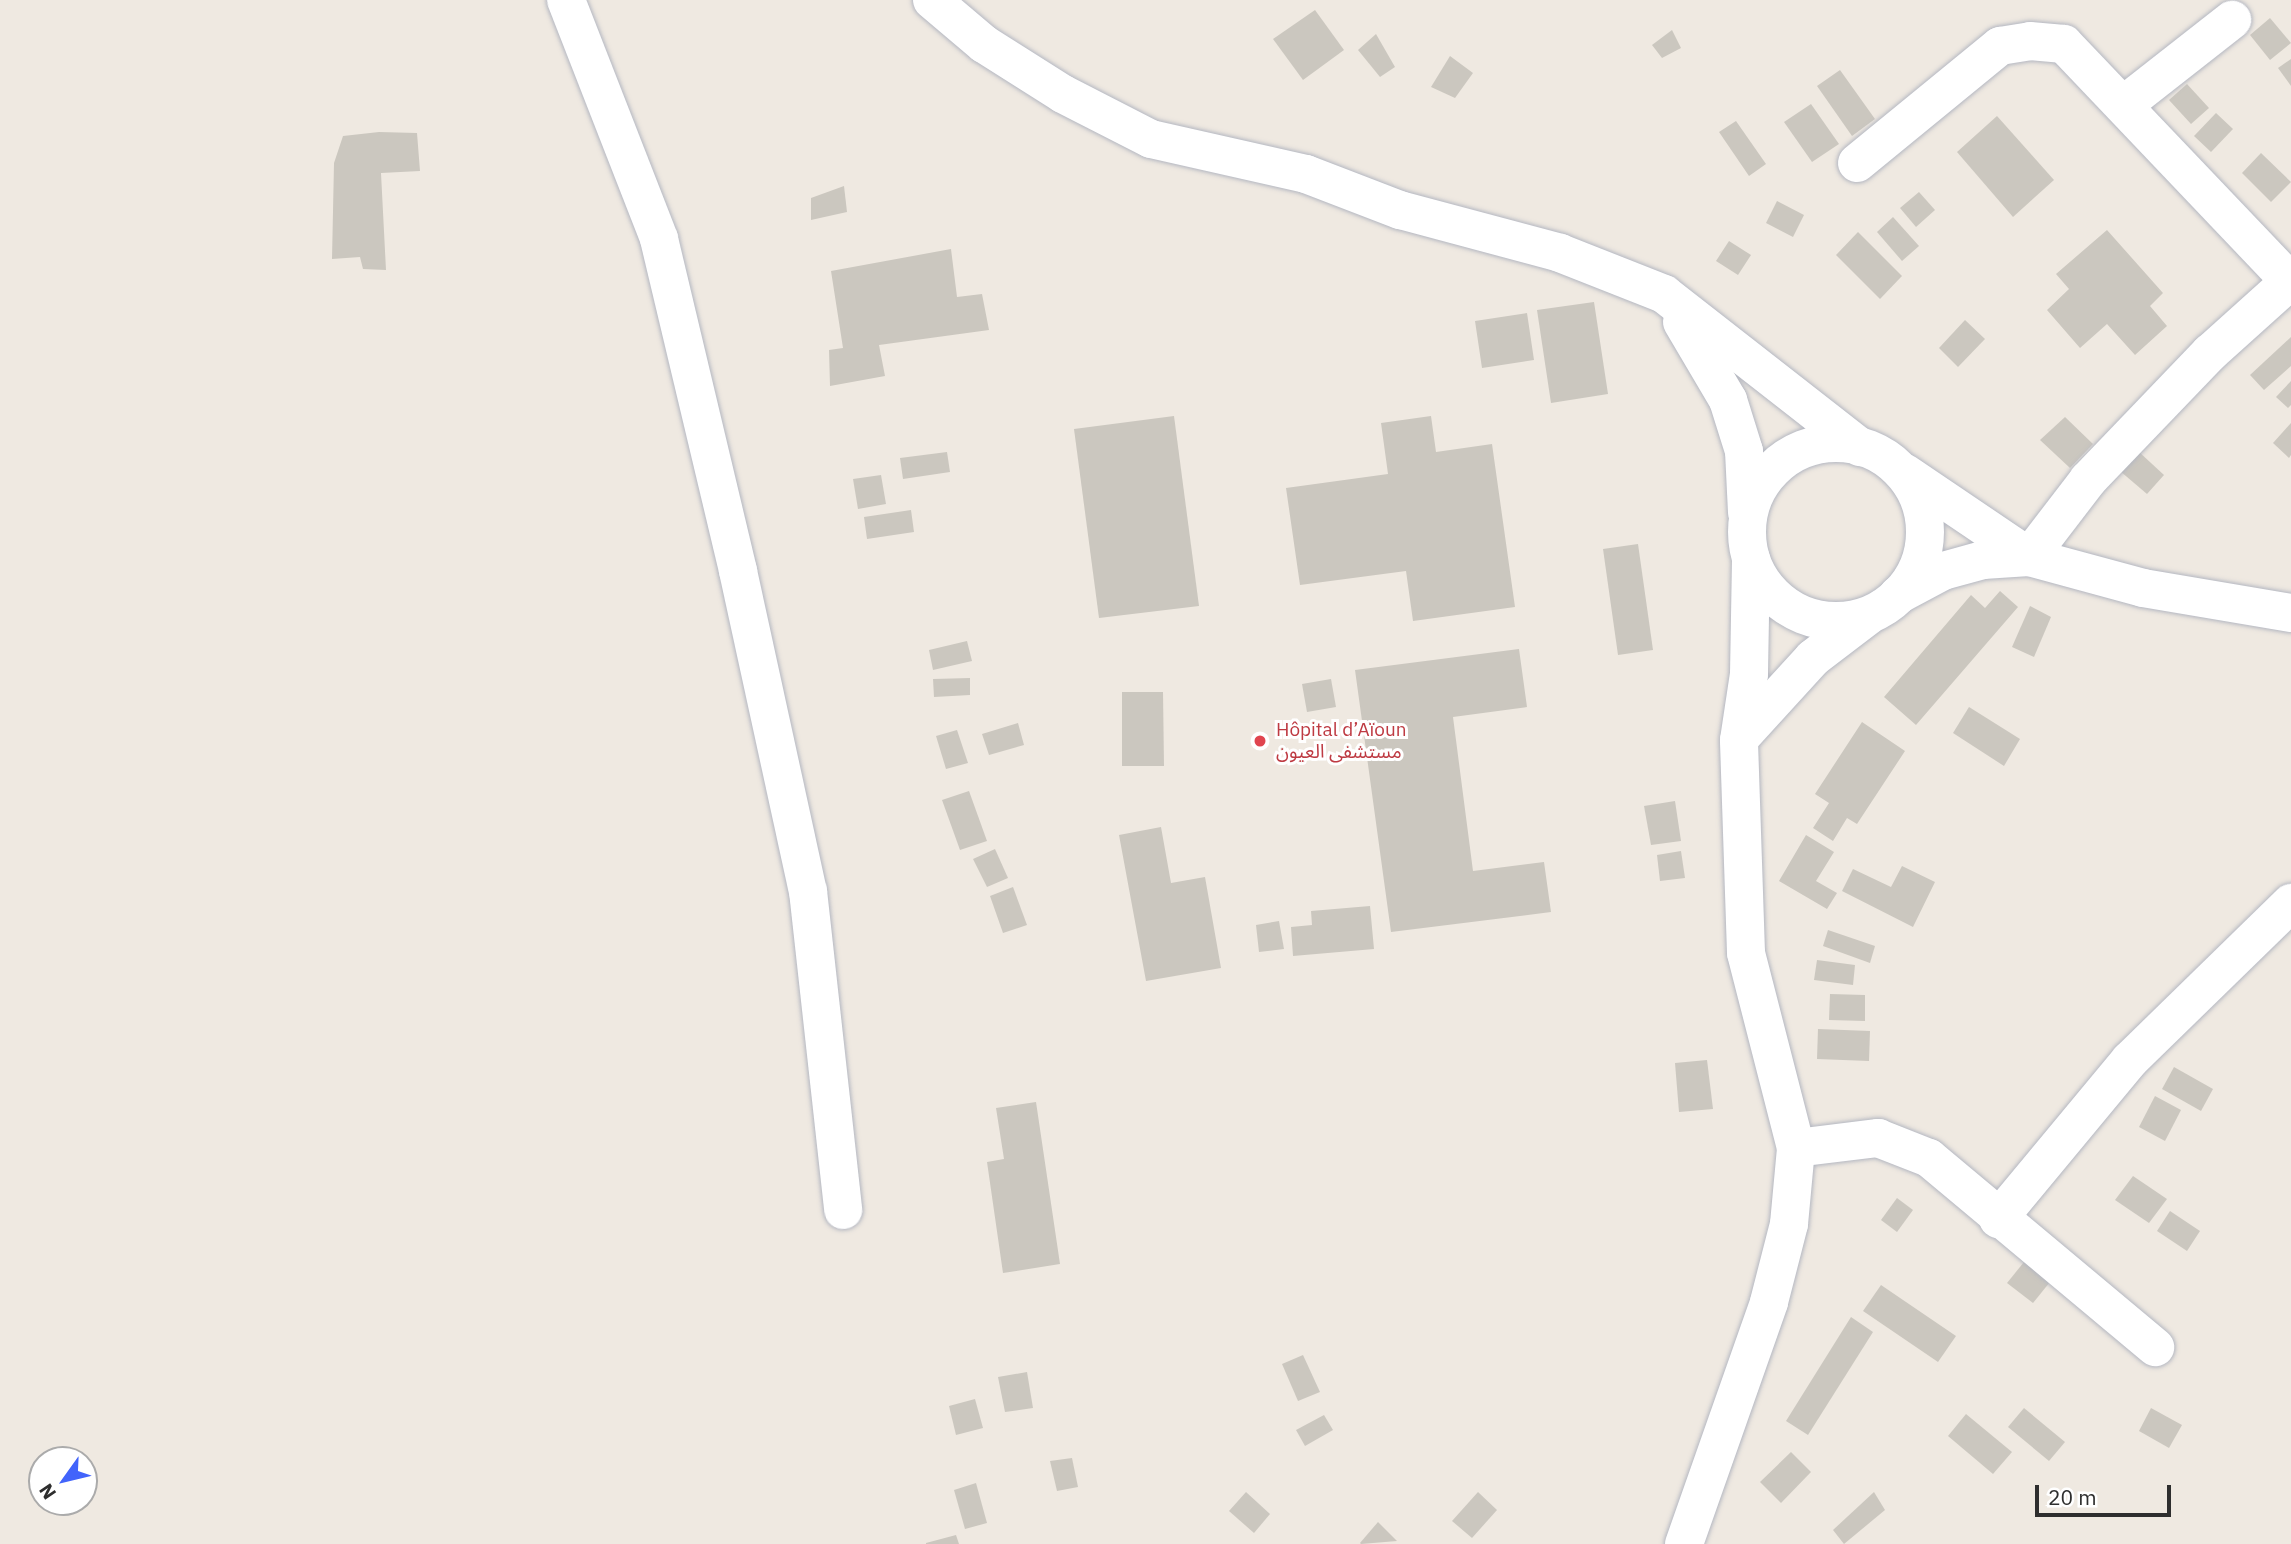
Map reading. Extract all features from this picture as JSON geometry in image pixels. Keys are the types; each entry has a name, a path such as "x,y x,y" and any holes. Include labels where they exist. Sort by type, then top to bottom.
{"street":[{"path":"566,0 659,239 738,572 808,891 843,1210"},
{"path":"932,0 984,44 1063,94 1151,139 1306,174 1400,210 1560,253 1664,294 1876,456 2029,557 2143,588 2291,614"},
{"path":"2126,103 2232,20"},
{"path":"1739,740 1813,658 1883,605 1943,571 1983,560 2029,557 2088,480 2210,353 2291,280 2126,103 2064,44 2030,41 2000,46 1857,163"},
{"path":"1664,294 1728,400 1744,452 1749,541 1749,674 1739,740 1746,953 1796,1147 1789,1224 1769,1302 1684,1544"},
{"path":"1822,444 1876,456 1916,496 1925,535 1914,574 1883,605 1833,621 1798,613 1769,591 1749,541 1759,486 1786,458 1822,444"},
{"path":"1998,1219 2130,1060 2291,904"},
{"path":"1796,1147 1878,1138 1929,1158 1998,1219 2155,1347"}],"building":[{"path":"1315,10 1344,50 1303,80 1273,39"},
{"path":"2270,18 2291,43 2270,60 2250,35"},
{"path":"1672,30 1681,48 1662,58 1652,45"},
{"path":"1376,34 1395,67 1380,77 1358,50"},
{"path":"1450,56 1473,73 1455,98 1431,87"},
{"path":"2291,59 2291,86 2278,68"},
{"path":"1840,70 1875,119 1852,136 1817,86"},
{"path":"2187,84 2209,108 2191,124 2169,100"},
{"path":"1811,104 1839,144 1812,162 1784,122"},
{"path":"2216,113 2233,129 2211,152 2194,136"},
{"path":"1997,116 2054,180 2013,217 1957,152"},
{"path":"1736,121 1766,164 1749,176 1719,132"},
{"path":"379,132 417,133 420,171 381,173 386,270 363,269 360,257 332,259 334,163 343,136"},
{"path":"2261,153 2291,182 2271,202 2242,173"},
{"path":"844,186 847,212 811,220 811,198"},
{"path":"1919,192 1935,210 1916,227 1900,208"},
{"path":"1777,201 1804,215 1793,237 1766,223"},
{"path":"1893,217 1919,246 1902,261 1877,232"},
{"path":"2107,230 2163,293 2150,306 2167,326 2135,355 2107,324 2080,348 2047,310 2069,289 2056,274"},
{"path":"1858,232 1902,276 1880,299 1836,255"},
{"path":"1729,241 1751,255 1738,275 1716,261"},
{"path":"951,249 957,297 982,294 989,330 879,345 885,376 830,386 829,350 843,348 831,271"},
{"path":"1594,302 1608,394 1551,403 1537,310"},
{"path":"1527,313 1534,360 1482,368 1475,321"},
{"path":"1965,320 1985,339 1958,367 1939,348"},
{"path":"2291,337 2291,366 2264,390 2250,375"},
{"path":"2291,381 2291,405 2288,408 2276,397"},
{"path":"1174,416 1199,606 1099,618 1074,429"},
{"path":"1431,416 1436,452 1492,444 1515,607 1413,621 1406,571 1300,585 1286,488 1388,474 1381,423"},
{"path":"2065,417 2093,444 2070,468 2040,440"},
{"path":"2291,423 2291,455 2289,458 2273,443"},
{"path":"2138,451 2164,475 2147,494 2120,471"},
{"path":"947,452 950,472 903,479 900,458"},
{"path":"881,475 886,504 858,509 853,479"},
{"path":"911,510 914,532 867,539 864,517"},
{"path":"1638,544 1653,650 1618,655 1603,549"},
{"path":"2000,591 2018,607 1916,725 1884,697 1971,595 1985,608"},
{"path":"2030,606 2051,617 2034,657 2012,647"},
{"path":"967,641 972,661 933,670 929,650"},
{"path":"1519,649 1527,707 1453,717 1473,871 1544,862 1551,912 1391,932 1355,670"},
{"path":"970,678 970,695 934,697 933,679"},
{"path":"1331,679 1336,707 1307,712 1302,684"},
{"path":"1122,692 1163,692 1164,766 1122,766"},
{"path":"1969,707 2020,739 2004,766 1953,733"},
{"path":"1862,722 1905,751 1857,824 1847,818 1833,841 1813,828 1829,803 1815,794"},
{"path":"1018,723 1024,745 989,755 982,734"},
{"path":"957,730 968,763 946,769 936,736"},
{"path":"969,791 987,841 960,850 942,800"},
{"path":"1675,801 1681,841 1651,845 1644,806"},
{"path":"1161,827 1171,883 1205,877 1221,968 1146,981 1119,835"},
{"path":"1806,835 1834,852 1816,881 1837,893 1827,909 1779,881"},
{"path":"995,849 1008,878 987,887 973,859"},
{"path":"1681,851 1685,878 1660,881 1657,855"},
{"path":"1902,866 1935,882 1913,927 1842,891 1853,869 1891,887"},
{"path":"1013,887 1027,925 1003,933 990,896"},
{"path":"1370,906 1374,949 1293,956 1291,927 1312,925 1311,911"},
{"path":"1279,921 1284,949 1259,952 1256,925"},
{"path":"1828,930 1875,946 1870,963 1823,946"},
{"path":"1817,960 1855,965 1853,985 1814,980"},
{"path":"1830,994 1865,995 1865,1021 1829,1020"},
{"path":"1818,1029 1870,1031 1869,1061 1817,1059"},
{"path":"1707,1060 1713,1109 1679,1112 1675,1063"},
{"path":"2174,1067 2213,1089 2201,1111 2162,1089"},
{"path":"2155,1096 2181,1110 2165,1141 2139,1127"},
{"path":"1036,1102 1060,1264 1003,1273 987,1162 1004,1159 996,1108"},
{"path":"2133,1176 2167,1199 2149,1223 2115,1200"},
{"path":"1897,1198 1913,1210 1897,1232 1881,1220"},
{"path":"2170,1211 2200,1231 2187,1251 2157,1231"},
{"path":"2024,1262 2050,1282 2033,1303 2007,1283"},
{"path":"1881,1285 1956,1336 1938,1362 1863,1311"},
{"path":"1851,1317 1873,1332 1808,1435 1786,1421"},
{"path":"1303,1355 1320,1392 1298,1401 1282,1364"},
{"path":"1027,1372 1033,1408 1005,1412 998,1377"},
{"path":"975,1399 983,1428 956,1435 949,1406"},
{"path":"2024,1408 2065,1442 2049,1461 2008,1427"},
{"path":"2151,1408 2182,1425 2169,1448 2139,1431"},
{"path":"1966,1414 2012,1452 1993,1474 1948,1436"},
{"path":"1324,1415 1333,1430 1305,1446 1296,1430"},
{"path":"1791,1452 1811,1472 1781,1503 1760,1482"},
{"path":"1072,1458 1078,1487 1057,1491 1050,1461"},
{"path":"976,1483 987,1523 965,1529 954,1490"},
{"path":"1246,1492 1270,1514 1254,1533 1229,1511"},
{"path":"1478,1492 1497,1510 1472,1538 1452,1521"},
{"path":"1874,1492 1885,1510 1844,1544 1833,1530"},
{"path":"1378,1522 1397,1541 1361,1544 1360,1543"},
{"path":"956,1535 959,1544 926,1544 926,1543"}],"place":[{"name":"Hôpital d’Aïoun مستشفى العيون","path":"1260,741"}]}
